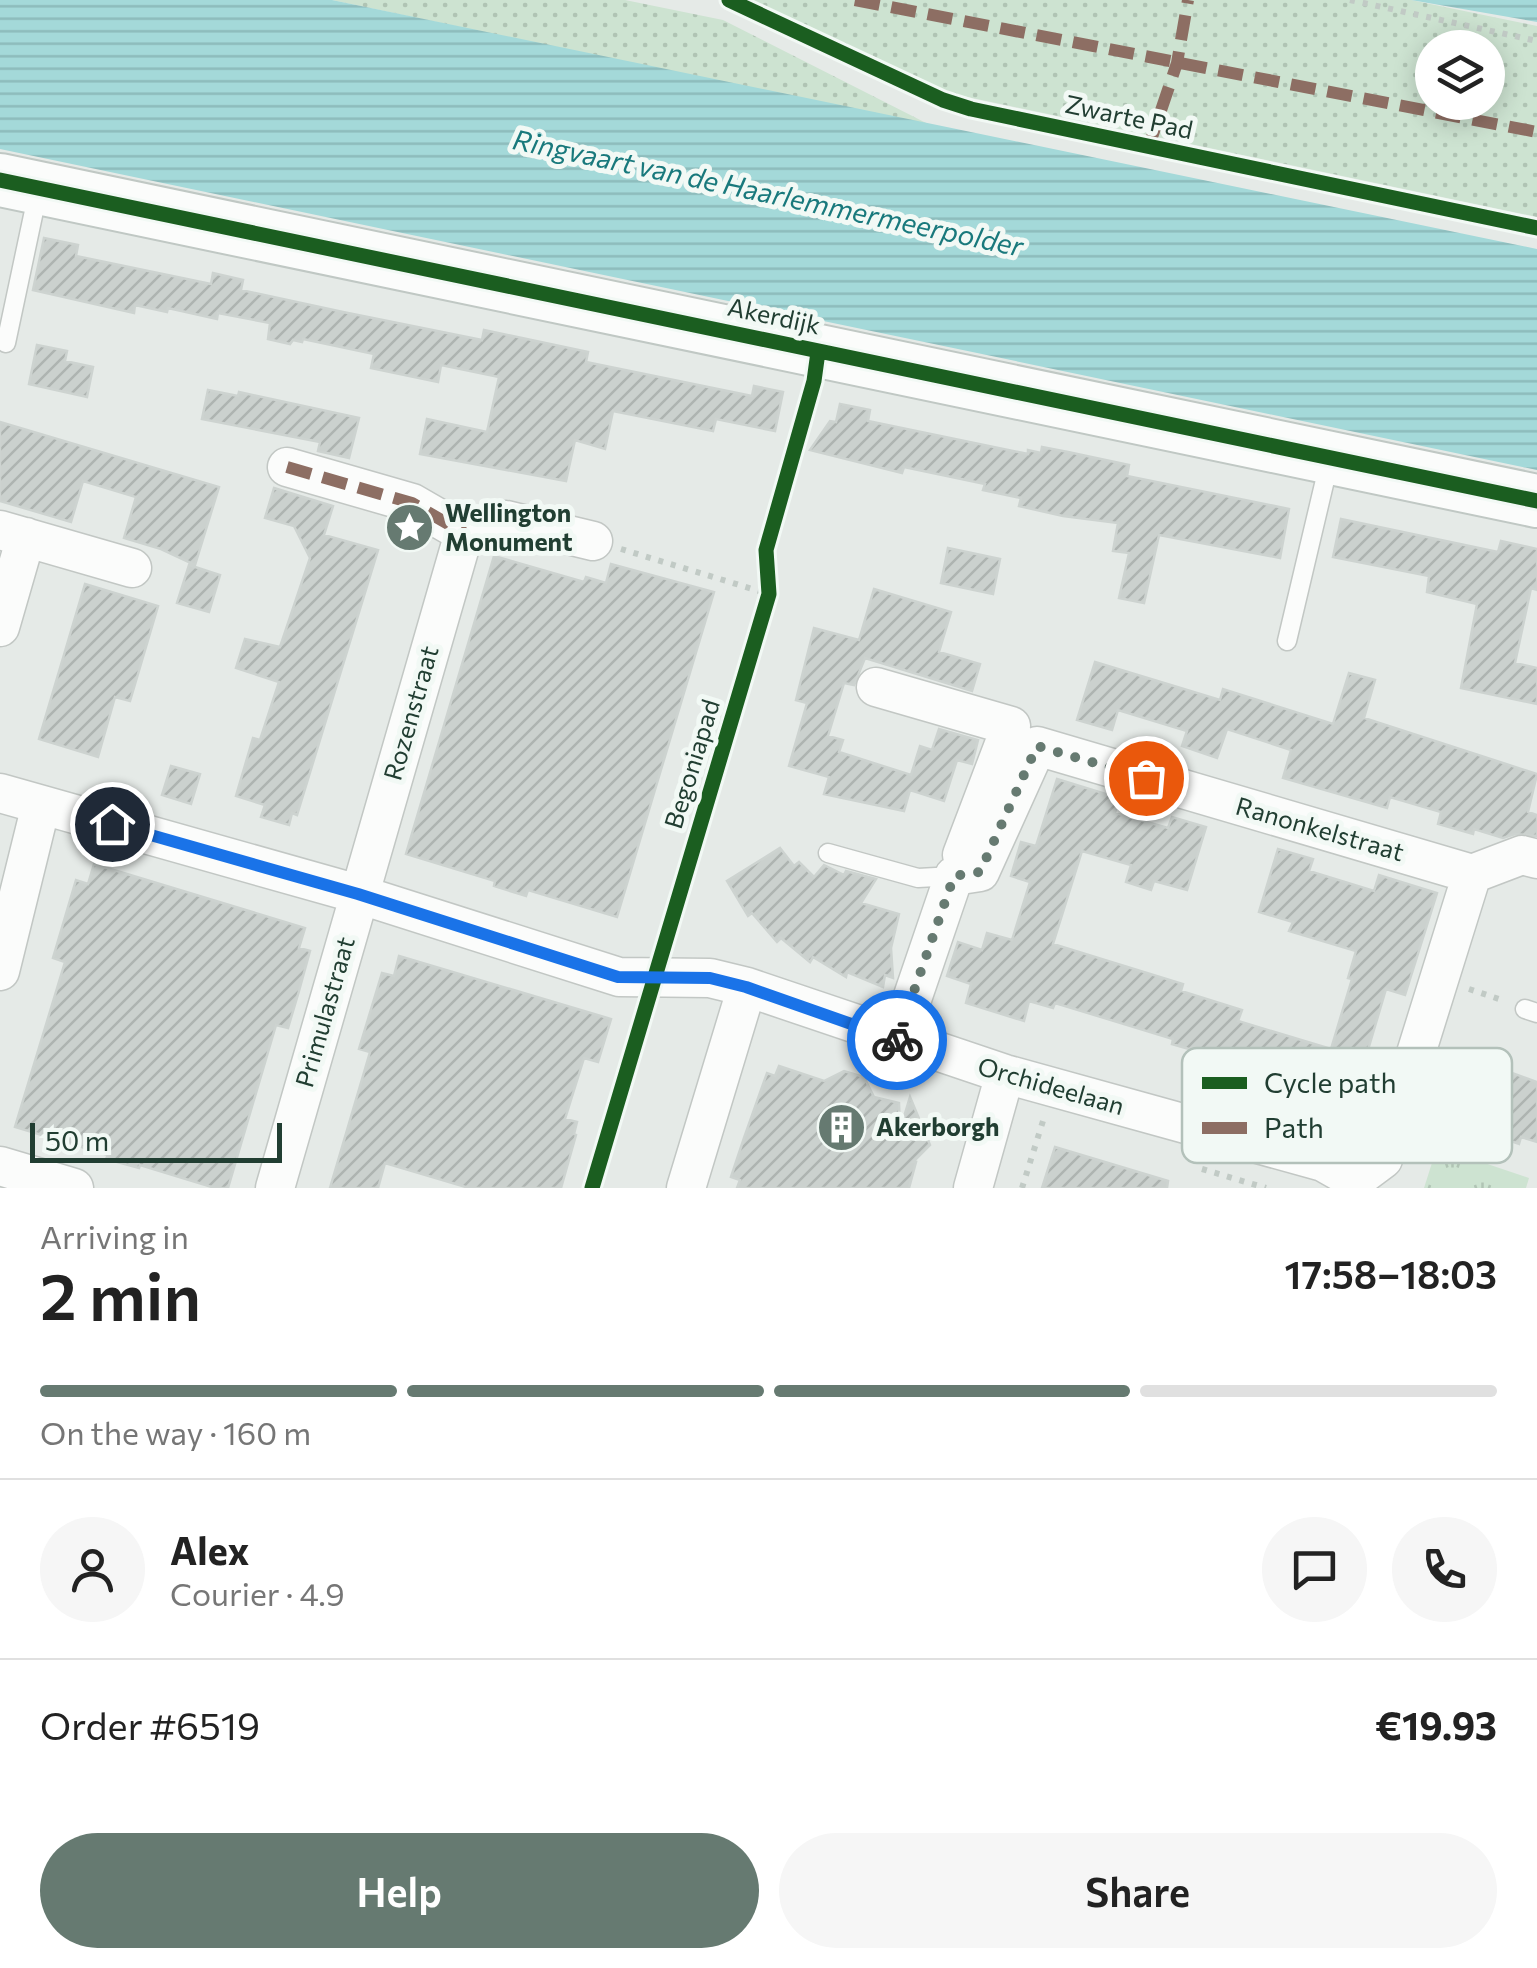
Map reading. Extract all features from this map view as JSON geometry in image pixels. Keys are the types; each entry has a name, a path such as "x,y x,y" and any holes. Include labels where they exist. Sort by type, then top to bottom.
{"street":[{"name":"Akerdijk","path":"20,184 1537,501"},
{"path":"287,466 412,503 464,533 506,520 593,541"},
{"path":"0,627 13,533 132,568"},
{"name":"Rozenstraat","path":"358,894 464,533"},
{"path":"876,687 1011,726 898,1040"},
{"name":"Ranonkelstraat","path":"954,876 980,872 1037,746 1472,874"},
{"name":"Orchideelaan","path":"0,792 358,894 618,977 710,978 746,987 1004,1074 1182,1123"},
{"path":"0,971 41,805"},
{"path":"1417,1048 1472,874 1522,855 1537,859"},
{"name":"Primulastraat","path":"275,1188 358,894"},
{"path":"686,1188 746,987"},
{"path":"973,1188 1004,1074"},
{"name":"Orchideelaan","path":"1324,1163 1354,1184"},
{"path":"1354,1184 1378,1163"},
{"path":"0,1166 74,1188"}],"lane":[{"path":"6,343 20,184"},
{"path":"1287,641 1330,457"},
{"path":"828,854 918,878 954,876"}],"path":[{"path":"1350,0 1537,40"},
{"path":"593,541 768,587 763,612"},
{"path":"1438,978 1531,1011"},
{"path":"1022,1188 1043,1121"}],"green space":[{"path":"332,0 625,0 723,20 932,126"},
{"path":"748,0 1411,0 1537,26 1537,217 939,91"},
{"path":"1432,1163 1484,1163 1529,1178 1526,1188 1424,1188"}],"water":[{"name":"Ringvaart van de Haarlemmermeerpolder","path":"0,0 332,0 1537,249 1537,470 0,149"},
{"path":"1411,0 1537,0 1537,22"}],"building":[{"path":"44,238 78,245 76,256 211,284 213,273 243,280 241,290 343,312 482,340 484,330 588,352 586,362 752,396 754,386 783,392 775,431 716,419 713,431 613,411 605,449 575,440 566,481 420,454 427,419 487,432 499,377 441,365 438,382 371,368 374,354 303,339 290,344 268,339 270,323 218,313 217,319 135,305 134,313 33,290"},
{"path":"37,345 67,351 65,361 93,367 87,397 29,384"},
{"path":"208,390 238,396 239,392 359,418 349,458 318,451 320,442 202,419"},
{"path":"840,404 870,410 868,421 1028,454 1028,450 1041,453 1042,447 1068,452 1129,465 1127,476 1289,509 1280,558 1159,535 1144,603 1119,598 1129,553 1113,551 1118,523 1019,506 1021,498 983,490 985,484 904,467 902,473 810,450 830,421 836,422"},
{"path":"0,422 219,487 195,565 124,538 136,497 83,481 71,522 0,501"},
{"path":"274,488 333,506 324,535 378,550 297,815 292,813 289,825 261,817 265,805 236,796 253,738 260,740 279,682 236,668 245,639 280,647 310,558 294,526 265,518"},
{"path":"1341,519 1498,552 1501,541 1537,549 1537,590 1531,588 1515,663 1537,668 1537,704 1461,688 1477,604 1427,592 1429,576 1333,557"},
{"path":"948,548 1000,559 993,594 941,583"},
{"path":"494,556 584,582 586,577 606,583 611,564 714,592 617,917 528,890 526,896 494,886 495,881 406,854"},
{"path":"189,565 220,575 209,612 177,603"},
{"path":"85,584 158,606 130,701 115,697 98,757 39,739"},
{"path":"874,589 951,612 939,652 980,664 972,691 865,658 854,685 844,683 828,736 843,740 839,752 911,775 920,746 932,750 939,729 978,740 972,764 957,760 944,801 910,790 904,811 824,794 829,777 789,766 807,703 796,700 814,628 859,640"},
{"path":"1095,662 1220,700 1223,689 1333,724 1349,673 1375,680 1364,718 1537,774 1528,812 1537,815 1537,836 1515,834 1503,838 1474,829 1473,834 1438,824 1441,812 1390,797 1387,808 1283,778 1291,750 1227,729 1217,758 1182,746 1187,731 1118,710 1112,730 1077,720"},
{"path":"171,766 200,774 191,804 162,795"},
{"path":"1057,779 1119,798 1115,813 1168,828 1172,817 1206,827 1187,890 1154,881 1151,890 1126,882 1131,865 1082,851 1053,944 1183,984 1181,991 1242,1010 1238,1021 1328,1048 1186,1048 1172,1044 1173,1039 1055,1003 1053,1008 1029,1001 1024,1021 966,1003 971,984 947,976 958,942 982,950 987,933 1012,940 1030,882 1011,876 1021,842 1036,846"},
{"path":"780,848 794,866 799,862 814,877 824,865 844,875 846,871 876,879 861,903 899,914 891,948 893,978 885,975 883,987 847,972 846,977 813,957 810,962 781,938 777,942 752,913 748,916 727,881"},
{"path":"1278,849 1313,859 1309,871 1374,891 1379,875 1437,893 1405,995 1386,989 1369,1048 1331,1048 1352,979 1348,978 1356,951 1289,931 1293,922 1259,912"},
{"path":"94,864 305,928 299,948 310,951 299,991 288,1028 276,1025 228,1188 215,1188 106,1159 108,1155 15,1127 65,962 53,958 76,880 88,884"},
{"path":"399,956 611,1019 598,1062 584,1058 565,1119 577,1122 561,1188 469,1188 385,1163 378,1188 330,1188 370,1052 359,1049 382,973 394,976"},
{"name":"Akerborgh","path":"779,1066 824,1081 844,1071 864,1077 874,1097 899,1103 900,1130 910,1097 930,1145 913,1162 909,1188 737,1188 740,1180 731,1177 744,1138 767,1073 775,1076"},
{"path":"1512,1073 1537,1082 1537,1142 1521,1137 1519,1144 1512,1142"},
{"path":"1055,1147 1168,1181 1167,1188 1042,1188"}],"marked path":[{"path":"855,0 1537,132"},
{"path":"1149,146 1177,63 1188,0"},
{"path":"287,467 412,503 464,533"}],"cycle path":[{"name":"Zwarte Pad","path":"729,0 943,100 971,109 1537,228"},
{"path":"0,180 1537,501"},
{"name":"Begoniapad","path":"592,1188 769,594 766,550 814,381 818,352"}],"way so far":[{"path":"897,1040 954,876 980,872 1037,746 1146,778"}],"place":[{"name":"Wellington Monument","path":"410,527"},
{"name":"Akerborgh","path":"841,1127"}],"route":[{"path":"112,824 358,894 618,977 710,978 897,1040"}]}
